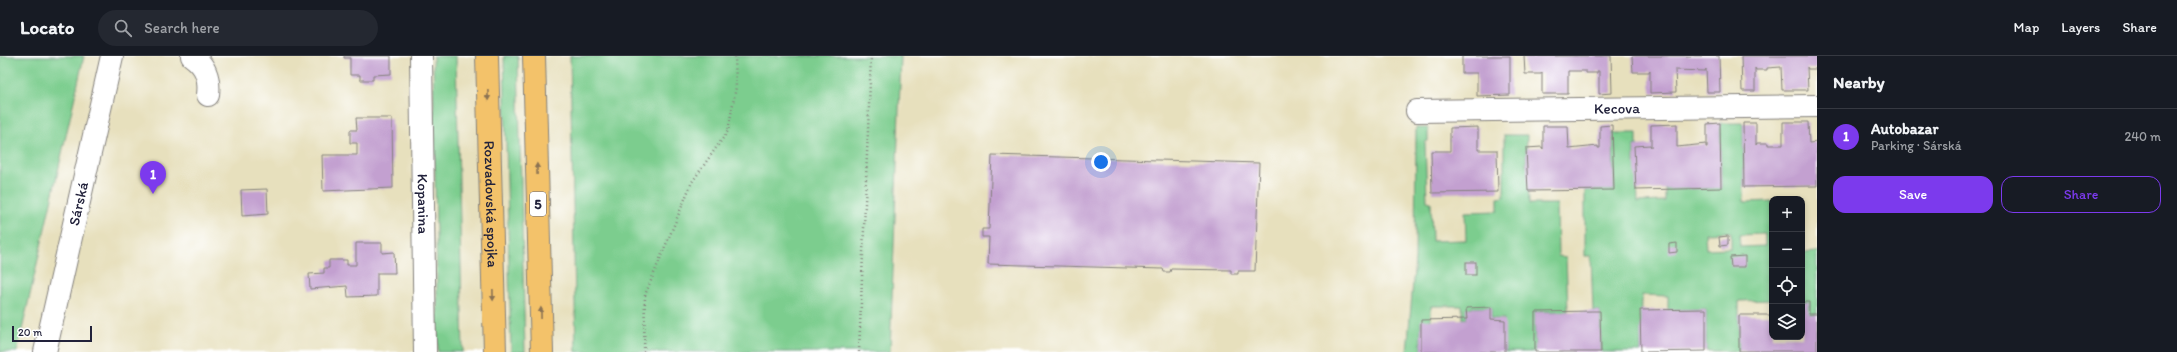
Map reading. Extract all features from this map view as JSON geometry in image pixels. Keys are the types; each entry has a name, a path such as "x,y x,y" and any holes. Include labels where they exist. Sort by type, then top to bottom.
{"highway":[{"name":"Rozvadovská spojka","path":"488,56 495,352"},
{"name":"5","path":"534,56 542,352"}],"street":[{"name":"Sárská","path":"45,352 112,56"},
{"path":"192,56 205,67 210,86 208,95"},
{"name":"Kopanina","path":"421,56 425,352"},
{"name":"Kecova","path":"1417,112 1817,106"}],"path":[{"path":"644,352 645,295 692,182 728,131 736,87 735,56"},
{"path":"859,352 871,56"}],"green space":[{"path":"0,56 84,56 17,352 0,352"},
{"path":"433,56 456,56 463,352 438,352"},
{"path":"504,56 518,56 525,352 511,352"},
{"path":"570,56 901,56 890,352 576,352"},
{"path":"1720,123 1743,123 1744,202 1769,201 1769,300 1739,301 1739,351 1706,351 1706,309 1668,310 1668,296 1642,295 1641,352 1601,352 1600,311 1593,311 1591,256 1585,256 1585,190 1614,190 1613,133 1637,133 1637,146 1634,146 1634,163 1636,163 1638,202 1665,201 1665,189 1721,188","holes":["1731,232 1731,248 1706,249 1705,233","1765,234 1765,246 1740,247 1739,235"]},
{"path":"1416,128 1428,128 1428,141 1425,142 1427,201 1431,202 1432,241 1466,240 1465,212 1498,211 1498,198 1504,197 1504,135 1527,135 1526,165 1528,165 1529,204 1557,204 1558,256 1566,257 1568,311 1535,312 1535,352 1505,352 1504,319 1491,319 1491,307 1466,308 1467,319 1463,319 1462,306 1431,306 1431,320 1421,322 1421,352 1407,352 1415,259"},
{"path":"1817,252 1817,314 1809,314 1809,302 1805,302 1805,253"}],"building":[{"path":"344,56 391,56 391,74 373,75 373,80 360,80 360,75 350,75 350,58 344,58"},
{"path":"1462,56 1510,56 1510,95 1477,96 1477,73 1462,73"},
{"path":"1524,56 1611,56 1612,93 1599,94 1599,71 1597,71 1597,73 1586,73 1586,71 1568,71 1568,94 1542,94 1542,72 1541,74 1525,74"},
{"path":"1632,56 1719,56 1720,92 1707,92 1706,69 1705,71 1675,70 1676,92 1650,93 1650,70 1649,72 1633,72"},
{"path":"1741,56 1817,56 1817,69 1808,69 1807,67 1808,90 1782,90 1781,67 1767,68 1767,70 1756,70 1755,68 1755,91 1742,91"},
{"path":"356,118 392,118 393,188 323,191 322,155 357,155 357,143 350,143 350,130 357,130"},
{"path":"1783,122 1808,122 1809,143 1817,142 1817,186 1744,187 1743,123 1756,123 1756,145 1757,143 1768,143 1768,145 1783,145"},
{"path":"1720,123 1721,188 1636,190 1634,146 1650,145 1651,147 1651,125 1677,124 1677,147 1706,144 1707,147 1707,124"},
{"path":"1612,125 1614,190 1528,191 1526,148 1542,147 1543,149 1543,126 1568,126 1569,149 1598,146 1598,148 1600,148 1600,126"},
{"path":"1478,127 1478,150 1497,150 1498,192 1432,193 1431,151 1450,151 1450,128"},
{"path":"992,155 1259,163 1255,271 1238,271 1238,274 1231,274 1231,270 1171,269 1170,272 1164,272 1163,269 988,264 989,237 982,237 982,229 989,229"},
{"path":"267,189 268,214 242,216 241,190"},
{"path":"1728,236 1728,245 1720,246 1719,237"},
{"path":"356,243 382,243 382,253 394,252 395,273 377,273 377,296 348,297 347,286 310,289 309,274 324,273 324,268 329,268 329,260 347,260 347,265 356,265"},
{"path":"1677,243 1677,252 1669,253 1669,244"},
{"path":"1745,256 1745,267 1731,267 1730,257"},
{"path":"1466,262 1476,262 1476,275 1466,275"},
{"path":"1805,302 1809,302 1809,314 1817,314 1817,351 1739,351 1739,315 1769,315 1769,340 1805,340"},
{"path":"1491,307 1491,319 1505,320 1505,352 1421,352 1421,320 1467,319 1466,308"},
{"path":"1706,309 1706,351 1641,352 1640,310"},
{"path":"1600,311 1601,352 1535,352 1535,312"}],"place":[{"name":"Autobazar","path":"153,194"}]}
